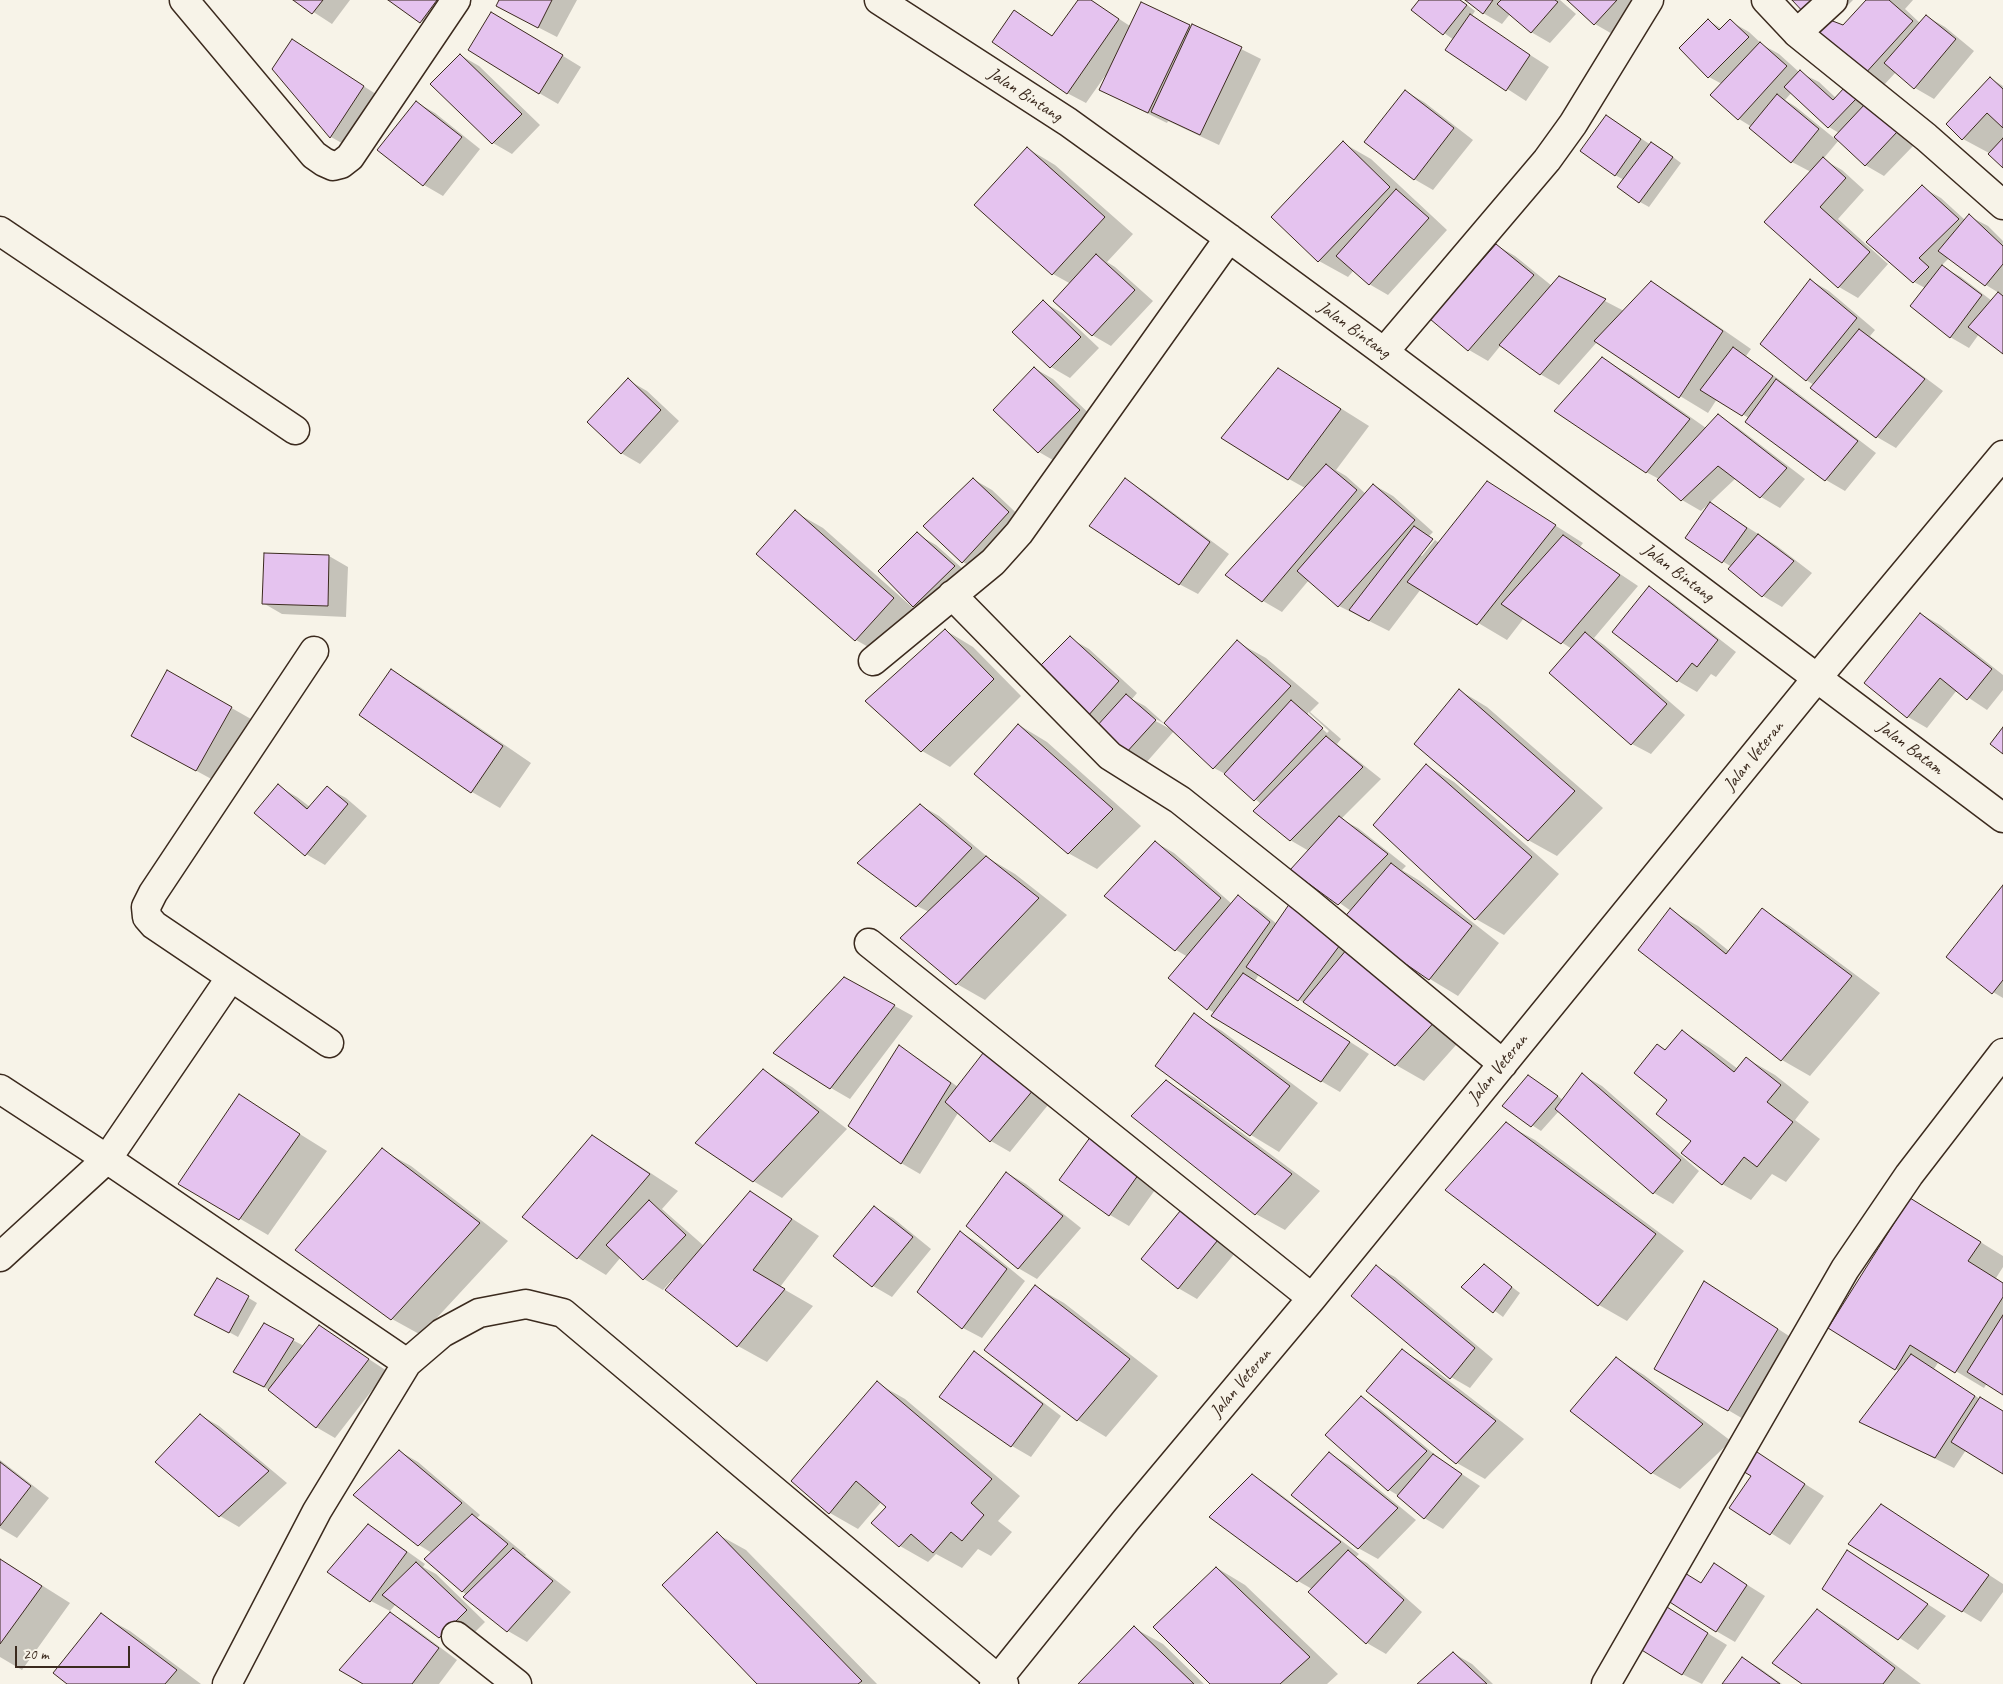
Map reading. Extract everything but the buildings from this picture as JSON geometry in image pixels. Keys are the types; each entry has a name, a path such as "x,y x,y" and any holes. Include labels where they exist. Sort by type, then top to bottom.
{"street":[{"path":"184,0 314,155 333,166 340,164 350,157 456,0"},
{"name":"Jalan Bintang","path":"879,0 1068,122 1384,352 1817,678"},
{"path":"1384,352 1547,160 1573,124 1649,0"},
{"path":"1766,0 1797,33 1926,137 2003,205"},
{"path":"1797,33 1833,0"},
{"path":"0,231 295,430"},
{"path":"873,661 993,562 1020,533 1228,238"},
{"name":"Jalan Veteran","path":"999,1682 1126,1520 1312,1298 1817,678 2003,455"},
{"path":"952,595 1110,756 1180,800 1308,902 1503,1064"},
{"path":"314,651 153,893 146,907 147,917 154,926 329,1043"},
{"name":"Jalan Batam","path":"1817,678 2003,818"},
{"path":"869,943 1312,1298"},
{"path":"0,1257 106,1159 231,977"},
{"path":"1606,1684 1844,1269 1909,1175 2003,1053"},
{"path":"0,1089 407,1363"},
{"path":"227,1684 317,1511 407,1363 442,1333 478,1313 526,1304 563,1313 999,1682"},
{"path":"456,1636 517,1684"}]}
